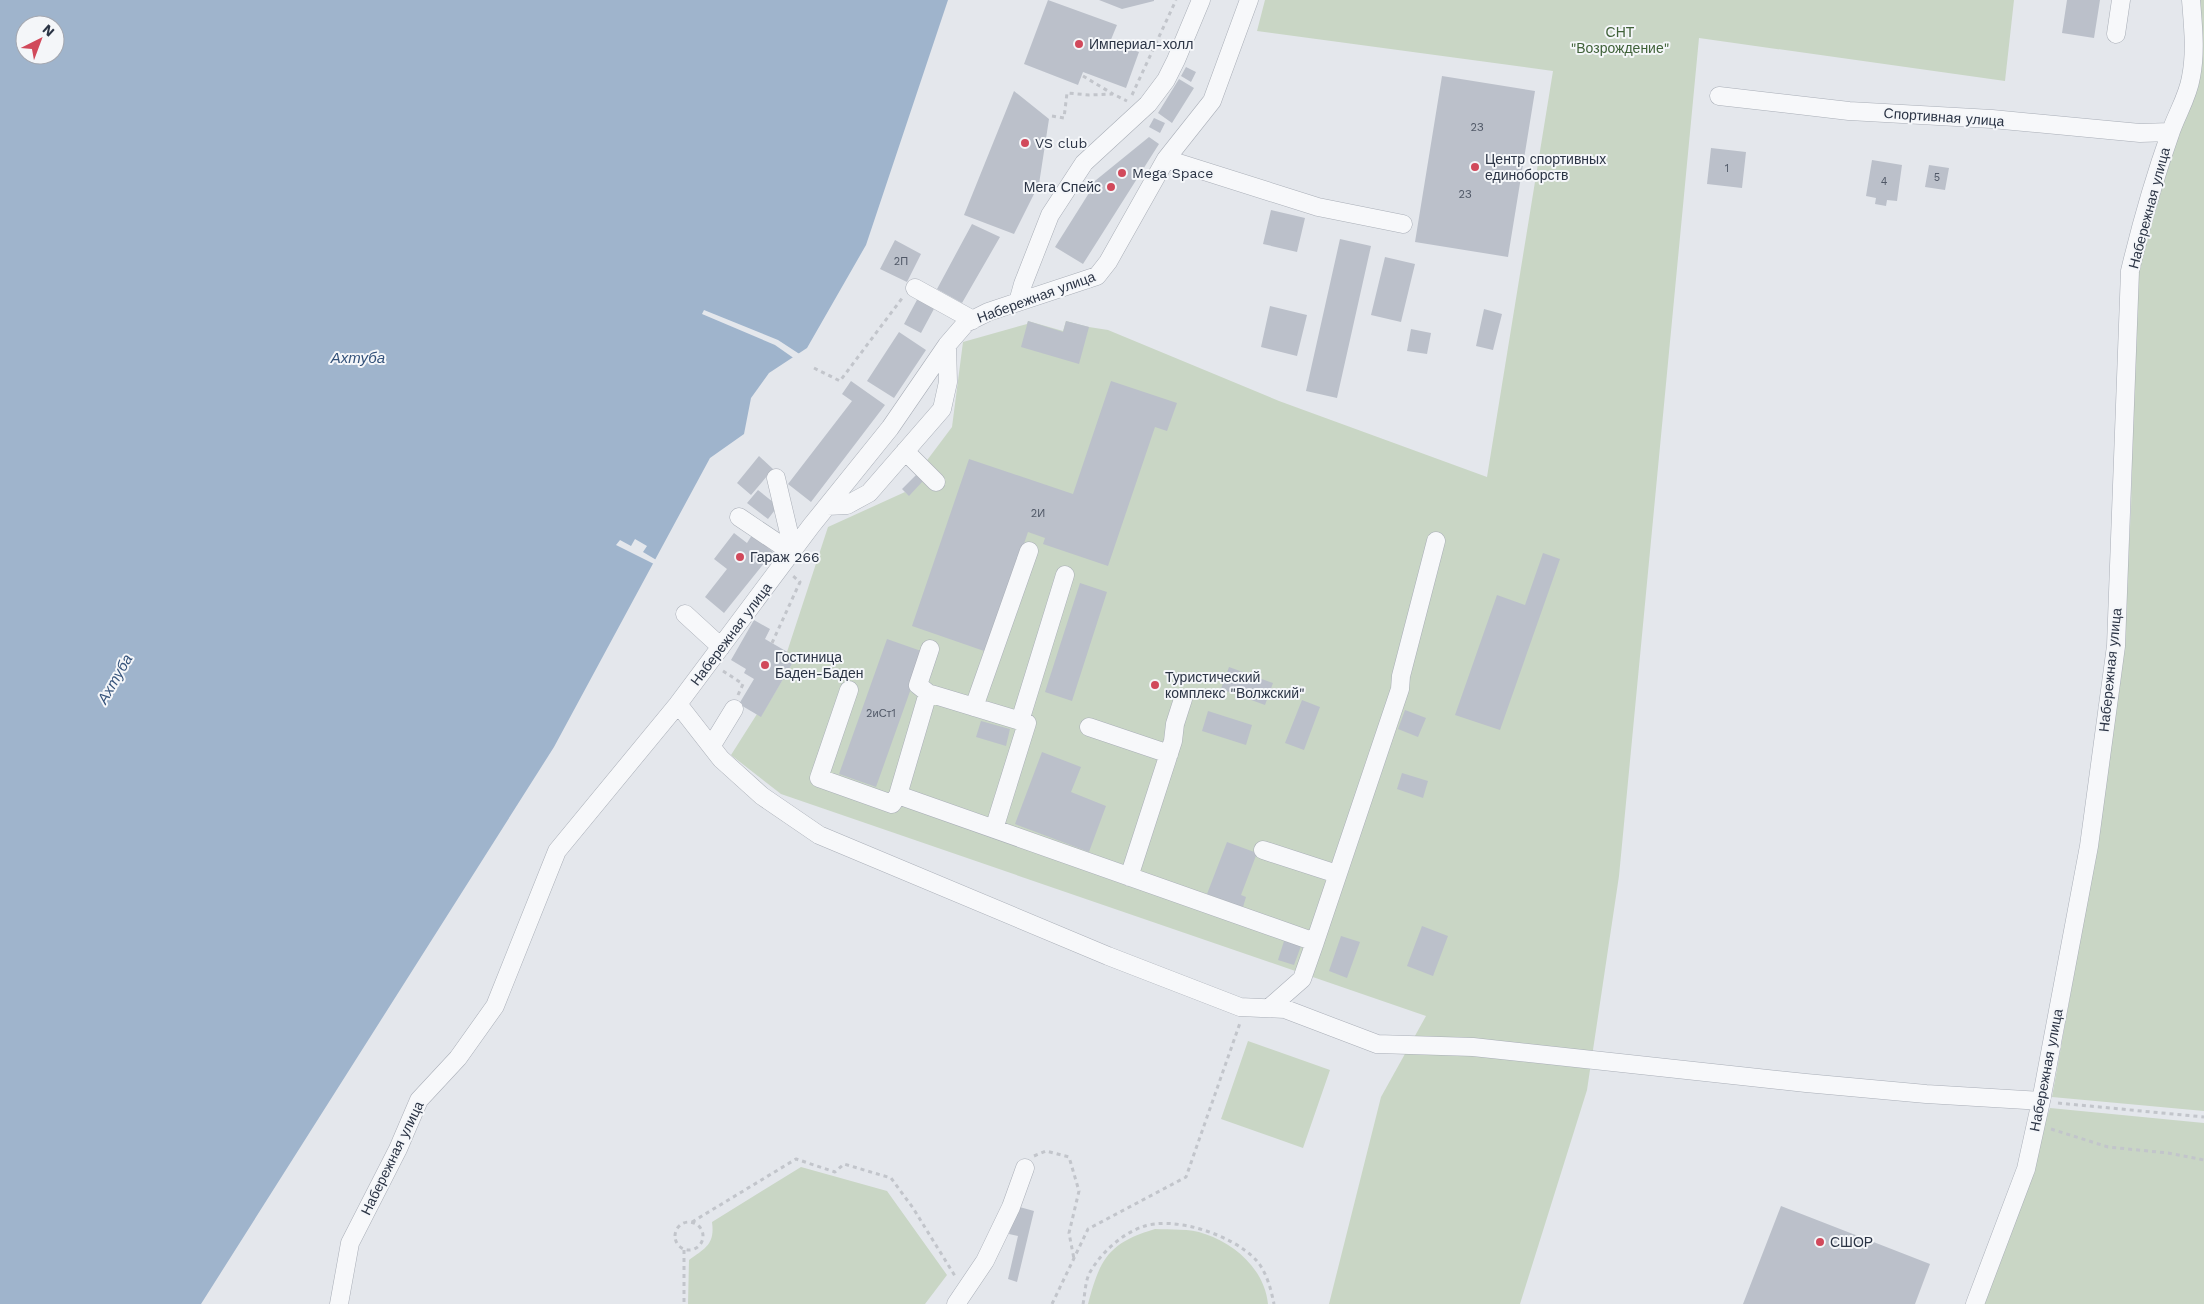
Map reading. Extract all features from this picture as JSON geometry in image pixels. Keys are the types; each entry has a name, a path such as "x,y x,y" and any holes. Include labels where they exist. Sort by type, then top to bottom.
{"street":[{"path":"1018,302 1023,284 1050,215 1084,163 1148,104 1166,80 1201,0"},
{"name":"Набережная улица","path":"339,1304 350,1243 357,1227 398,1149 419,1100 458,1058 496,1006 557,851 678,704 788,556 890,428 947,344 966,323 988,312 1097,276 1108,262 1166,159 1212,101 1249,0"},
{"path":"2116,34 2121,0"},
{"name":"Набережная улица","path":"1975,1304 2026,1169 2041,1101 2089,846 2116,646 2130,271 2141,225 2170,132 2182,107 2191,78 2194,51 2192,0"},
{"name":"Спортивная улица","path":"1718,96 1849,111 1992,119 2140,133 2170,132"},
{"path":"1166,159 1318,207 1403,224"},
{"path":"915,288 973,320"},
{"path":"827,506 847,505 869,493 942,409 948,382 947,344"},
{"path":"905,451 936,482"},
{"path":"776,478 788,556"},
{"path":"739,517 788,556"},
{"path":"1269,1008 1302,979 1400,689 1401,676 1436,541"},
{"path":"974,707 1029,551"},
{"path":"1020,721 1065,575"},
{"path":"685,614 721,647"},
{"path":"930,649 918,685 928,693 1027,723 994,829"},
{"path":"849,690 818,778 892,804 898,795 928,693"},
{"path":"1129,877 1173,741 1175,724 1183,699"},
{"path":"678,704 712,745 721,759 762,796 819,835 1177,983 1245,1007 1285,1009 1377,1044 1473,1047 1806,1083 1926,1094 2041,1101"},
{"path":"712,745 734,709"},
{"path":"1089,726 1169,754"},
{"path":"898,795 1315,942"},
{"path":"1262,850 1337,874"},
{"path":"962,1299 985,1262 1011,1207 1025,1168"}],"path":[{"path":"1083,76 1128,102 1176,0"},
{"path":"1052,116 1064,118 1067,93 1089,95 1113,94"},
{"path":"814,368 840,381 901,298 915,288"},
{"path":"772,643 800,582 788,556"},
{"path":"709,663 743,684 731,707 734,709"},
{"path":"1052,1304 1088,1229 1186,1177 1245,1007"},
{"path":"2041,1101 2204,1117"},
{"path":"2036,1125 2108,1148 2168,1153 2204,1160"},
{"path":"1025,1168 1030,1158 1046,1151 1069,1157 1079,1191 1069,1233 1074,1259"},
{"path":"692,1222 703,1231 703,1240 693,1250 684,1249 675,1239 676,1229 683,1223 692,1222 796,1159 835,1172 844,1164 891,1178 913,1208 962,1299"},
{"path":"1083,1304 1088,1276 1100,1257 1120,1240 1142,1227 1159,1224 1206,1229 1232,1242 1255,1259 1268,1283 1274,1304"},
{"path":"684,1249 684,1304"}],"green space":[{"name":"Туристический комплекс \"Волжский\"","path":"1265,0 2014,0 2005,81 1699,38 1619,876 1587,1090 1520,1304 1329,1304 1381,1097 1426,1016 781,794 731,755 757,714 761,716 796,657 787,652 828,527 905,492 909,495 922,481 916,475 952,427 963,342 1027,324 1028,321 1063,331 1066,321 1108,330 1279,401 1487,477 1553,71 1257,31"},
{"path":"2200,0 2204,0 2204,1111 2052,1097 2083,924 2126,599 2131,509 2134,347 2138,274 2166,173 2200,72"},
{"path":"1248,1041 1330,1070 1303,1148 1221,1119"},
{"path":"2050,1108 2204,1123 2204,1304 1983,1304"},
{"path":"801,1167 887,1191 947,1275 925,1304 688,1304 689,1260 711,1241 712,1222"},
{"path":"1155,1229 1199,1232 1228,1245 1247,1260 1255,1270 1266,1292 1268,1304 1088,1304 1097,1275 1108,1255 1126,1240"}],"water":[{"name":"Ахтуба","path":"0,0 948,0 866,245 807,348 769,373 751,398 744,434 710,458 554,747 201,1304 0,1304"}],"pier":[{"path":"704,310 778,340 801,355 795,359 775,345 702,314"},
{"path":"635,539 647,546 643,552 658,561 656,565 616,545 620,540 631,546"}],"building":[{"path":"1048,0 1117,25 1110,42 1139,52 1126,88 1083,72 1078,85 1024,64"},
{"path":"1099,0 1154,0 1154,1 1122,9"},
{"path":"2067,0 2100,0 2094,38 2062,33"},
{"path":"1186,67 1196,72 1191,82 1181,76"},
{"name":"Центр спортивных единоборств","path":"1442,76 1535,91 1508,257 1415,242"},
{"path":"1179,79 1194,88 1172,123 1158,113"},
{"path":"1014,91 1049,119 1039,184 1014,234 964,215"},
{"path":"1154,118 1165,123 1160,133 1149,127"},
{"path":"1149,137 1159,144 1083,264 1055,247 1089,193 1085,189"},
{"path":"1711,148 1746,152 1742,188 1707,184"},
{"path":"1872,160 1902,165 1897,201 1887,200 1886,206 1875,204 1876,198 1866,196"},
{"path":"1929,165 1949,168 1945,190 1925,187"},
{"path":"1271,210 1305,218 1297,252 1263,244"},
{"path":"972,224 1000,237 962,303 937,289"},
{"path":"1340,239 1371,246 1337,398 1306,391"},
{"path":"895,240 921,254 907,282 880,269"},
{"path":"1385,257 1415,264 1401,322 1371,315"},
{"path":"918,298 935,307 921,333 904,324"},
{"path":"1270,306 1307,315 1297,356 1261,347"},
{"path":"1484,309 1502,314 1493,350 1476,346"},
{"path":"1028,321 1063,332 1066,321 1089,327 1079,364 1021,347"},
{"path":"1411,329 1431,333 1427,354 1407,351"},
{"path":"899,332 926,350 894,398 867,381"},
{"path":"851,381 885,405 811,502 788,484 852,401 842,394"},
{"path":"1111,381 1177,403 1167,431 1155,427 1108,566 1043,544 1045,538 1028,532 987,652 912,626 969,459 1073,494"},
{"path":"759,456 773,469 751,495 737,483"},
{"path":"916,475 923,481 909,496 902,489"},
{"path":"758,490 778,506 768,519 747,503"},
{"path":"734,533 747,543 752,535 773,552 724,613 705,597 727,569 714,559"},
{"path":"1543,553 1560,559 1500,730 1455,715 1497,595 1525,605"},
{"path":"1080,583 1107,592 1072,701 1045,692"},
{"name":"Гостиница Баден-Баден","path":"754,620 770,629 765,639 796,657 761,717 739,704 754,679 744,673 746,669 731,660"},
{"path":"887,639 924,652 876,787 839,774"},
{"path":"1229,667 1273,683 1265,705 1221,689"},
{"path":"1302,700 1320,707 1304,750 1285,743"},
{"path":"1405,710 1426,718 1418,737 1398,729"},
{"path":"1208,711 1252,725 1246,745 1202,731"},
{"path":"981,721 1010,729 1006,746 976,737"},
{"path":"1042,752 1081,767 1071,792 1106,806 1089,852 1015,824"},
{"path":"1402,773 1428,781 1423,798 1397,789"},
{"path":"1227,842 1257,853 1241,895 1246,897 1243,907 1207,894"},
{"path":"1422,926 1448,936 1433,976 1407,966"},
{"path":"1341,936 1360,942 1347,978 1329,971"},
{"path":"1284,941 1301,946 1294,965 1278,960"},
{"path":"1016,1206 1034,1211 1017,1282 1008,1279 1018,1236 1009,1234"},
{"name":"СШОР","path":"1781,1206 1930,1264 1915,1304 1743,1304"}],"place":[{"name":"Империал-холл","path":"1079,44"},
{"name":"VS club","path":"1025,143"},
{"name":"Центр спортивных единоборств","path":"1475,167"},
{"name":"Mega Space","path":"1122,173"},
{"name":"Мега Спейс","path":"1111,187"},
{"name":"Гараж 266","path":"740,557"},
{"name":"Гостиница Баден-Баден","path":"765,665"},
{"name":"Туристический комплекс \"Волжский\"","path":"1155,685"},
{"name":"СШОР","path":"1820,1242"}],"park label":[{"name":"СНТ \"Возрождение\"","path":"1620,40"}]}
